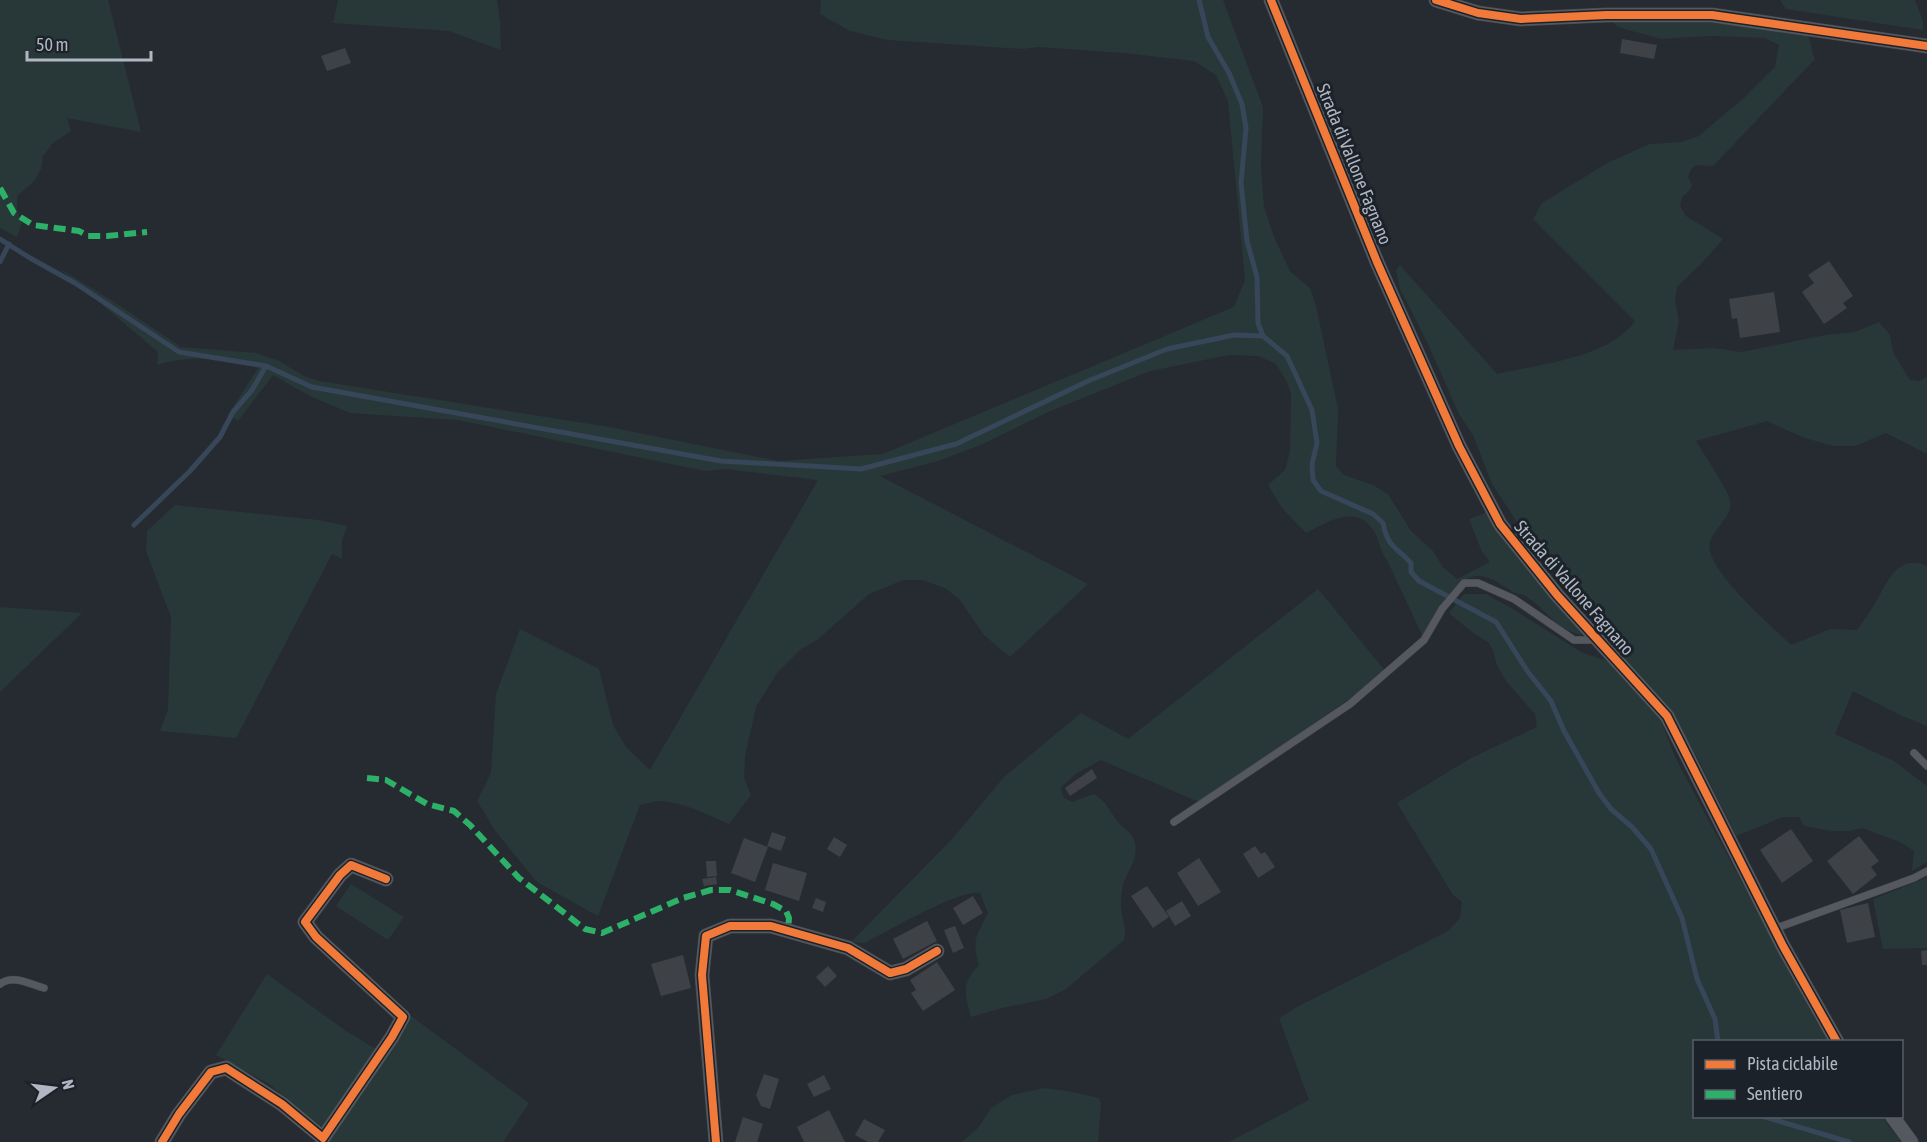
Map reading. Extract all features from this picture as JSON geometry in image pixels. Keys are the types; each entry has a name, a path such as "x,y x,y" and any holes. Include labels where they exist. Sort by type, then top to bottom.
{"street":[{"name":"Strada di Vallone Fagnano","path":"1271,0 1377,262 1459,446 1500,524 1557,596 1667,716 1774,928 1836,1040"},
{"path":"1436,0 1478,13 1521,19 1606,15 1712,15 1927,46"},
{"path":"162,1142 179,1114 211,1072 226,1068 282,1104 323,1137 392,1037 403,1017 316,937 306,921 340,874 351,865 386,879"},
{"path":"716,1142 702,975 706,936 730,926 771,927 848,948 890,974 906,969 938,951"},
{"path":"1893,1118 1911,1142"}],"lane":[{"path":"1174,822 1350,704 1424,640 1442,609 1464,583 1478,583 1514,599 1574,640 1598,640"},
{"path":"1914,753 1927,765"},
{"path":"1774,928 1914,878 1927,871"},
{"path":"0,984 2,981 15,979 44,988"}],"shaded area":[{"path":"0,0 108,0 141,132 67,118 71,131 53,143 43,156 41,169 34,181 17,196 17,210 22,223 17,237 0,228"},
{"path":"338,0 497,0 501,50 449,31 333,23"},
{"path":"821,0 1223,0 1263,107 1261,166 1264,207 1274,237 1290,271 1310,288 1316,306 1338,409 1336,466 1344,475 1373,485 1388,494 1411,531 1433,551 1443,567 1457,579 1490,562 1482,552 1469,519 1488,512 1585,635 1567,630 1527,597 1481,576 1471,577 1453,590 1439,610 1424,639 1376,535 1369,525 1362,519 1344,517 1306,533 1282,508 1268,485 1285,470 1290,452 1291,394 1276,364 1258,356 1229,355 1150,371 1048,412 983,444 938,461 880,476 1088,584 1010,657 984,635 959,599 945,588 922,580 903,580 869,594 817,640 801,649 777,673 756,707 745,756 744,778 751,795 729,824 668,802 654,801 640,805 598,916 537,882 496,832 477,801 491,773 496,694 520,629 599,669 613,725 626,747 650,770 818,480 725,469 705,471 458,420 350,413 308,395 273,375 238,421 228,415 258,368 233,362 195,358 157,365 158,352 59,268 181,347 256,353 279,361 304,376 319,381 609,427 778,461 883,454 1234,307 1245,280 1228,101 1216,75 1194,61 1124,53 888,40 850,31 820,14"},
{"path":"1780,0 1915,0 1923,21 1923,30 1786,9"},
{"path":"1610,20 1716,20 1808,34 1815,61 1713,166 1697,165 1691,169 1688,177 1692,185 1682,197 1680,206 1686,216 1723,239 1677,287 1675,302 1679,320 1673,350 1714,348 1741,352 1826,335 1855,332 1879,322 1890,335 1893,352 1910,380 1919,381 1927,377 1927,454 1886,433 1855,446 1833,446 1802,437 1767,421 1696,441 1721,481 1730,501 1727,515 1711,538 1710,551 1715,562 1733,588 1791,645 1830,629 1857,630 1896,570 1909,563 1927,566 1927,726 1853,691 1835,734 1894,761 1927,786 1927,862 1912,871 1914,851 1900,842 1862,828 1831,831 1804,826 1799,817 1783,817 1736,836 1697,757 1644,682 1575,600 1492,484 1473,435 1459,414 1400,289 1396,270 1400,265 1497,374 1553,363 1591,351 1609,343 1635,321 1533,219 1542,203 1609,162 1650,144 1681,142 1699,136 1746,96 1775,67 1779,45 1765,38 1712,36 1661,39 1618,27"},
{"path":"175,505 318,520 347,526 342,541 342,559 332,554 236,738 160,731 168,710 171,617 146,551 147,531"},
{"path":"1318,589 1387,673 1199,802 1101,760 1077,773 1061,787 1063,797 1072,802 1094,794 1099,797 1131,835 1136,852 1121,893 1124,940 1066,989 1046,999 971,1017 966,989 969,977 979,965 975,943 988,913 980,893 940,904 864,943 851,942 953,838 1005,776 1081,713 1128,739"},
{"path":"1464,594 1486,594 1581,652 1615,664 1657,711 1676,759 1817,1023 1829,1040 1693,1040 1693,1118 1883,1118 1901,1142 1229,1142 1309,1100 1279,1018 1448,931 1460,918 1462,902 1453,895 1397,803 1471,758 1537,727 1535,714 1506,681 1489,643 1449,613"},
{"path":"0,607 82,613 0,692"},
{"path":"1927,878 1927,948 1883,949 1873,899"},
{"path":"351,884 404,917 388,940 336,906"},
{"path":"267,974 346,1031 376,1049 325,1129 269,1084 216,1055"},
{"path":"411,1016 529,1103 503,1142 327,1142"},
{"path":"1044,1088 1099,1098 1101,1103 1098,1142 962,1142 978,1128 991,1108 1012,1095"}],"building":[{"path":"1622,39 1657,45 1654,59 1620,53"},
{"path":"345,48 351,63 327,71 321,56"},
{"path":"1829,261 1853,296 1843,303 1847,308 1824,324 1802,292 1814,283 1808,275"},
{"path":"1774,292 1780,332 1740,338 1737,318 1732,319 1729,299"},
{"path":"1092,769 1097,778 1070,796 1065,788"},
{"path":"1791,829 1813,861 1782,883 1760,850"},
{"path":"772,832 786,837 781,851 767,846"},
{"path":"1859,836 1879,861 1871,867 1877,875 1853,894 1827,861"},
{"path":"834,837 847,845 840,857 827,849"},
{"path":"744,838 768,847 755,882 731,873"},
{"path":"1255,846 1261,854 1265,852 1275,867 1258,878 1243,854"},
{"path":"1199,858 1221,892 1198,906 1177,873"},
{"path":"706,861 716,861 717,876 707,877"},
{"path":"773,863 807,873 799,901 765,890"},
{"path":"716,877 717,884 704,886 702,879"},
{"path":"1147,886 1169,917 1153,928 1131,896"},
{"path":"973,896 983,913 963,925 953,908"},
{"path":"816,898 826,902 823,912 812,908"},
{"path":"1182,901 1191,916 1175,926 1166,911"},
{"path":"1868,903 1875,937 1847,943 1840,910"},
{"path":"927,921 937,941 903,959 893,939"},
{"path":"955,926 964,948 953,953 944,930"},
{"path":"1927,950 1927,965 1922,965 1921,951"},
{"path":"683,955 691,988 661,996 651,964"},
{"path":"937,962 955,990 923,1011 911,993 916,990 910,980"},
{"path":"828,966 837,976 825,987 816,977"},
{"path":"764,1074 779,1079 770,1109 761,1106 756,1095"},
{"path":"824,1075 831,1089 814,1097 807,1084"},
{"path":"829,1110 845,1142 804,1142 797,1127"},
{"path":"743,1117 763,1124 757,1142 735,1142"},
{"path":"864,1119 885,1130 878,1142 868,1142 855,1135"}],"waterway":[{"path":"1199,0 1208,37 1229,73 1242,104 1246,128 1241,183 1247,241 1257,277 1258,323 1263,336 1287,356 1312,410 1317,443 1312,464 1313,480 1321,491 1373,514 1383,523 1390,542 1411,563 1411,572 1419,581 1496,622 1528,672 1551,701 1564,731 1599,793 1611,809 1632,827 1651,849 1682,918 1697,979 1715,1019 1718,1040"},
{"path":"0,239 75,283 179,352 266,366 312,387 721,461 861,469 956,444 1088,381 1167,349 1234,335 1263,336"},
{"path":"0,262 9,244"},
{"path":"134,525 190,471 220,437 233,412 252,390 266,366"},
{"path":"1769,1118 1849,1142"}],"marked path":[{"path":"0,188 14,213 33,225 79,231 88,236 147,232"},
{"path":"367,778 386,780 427,804 454,811 519,878 585,929 602,933 683,898 711,890 730,890 773,904 786,911 789,918 788,931"}],"cycle path":[{"path":"1271,0 1377,262 1459,446 1500,524 1557,595 1667,716 1783,946 1836,1040"},
{"path":"1436,0 1478,13 1521,19 1606,15 1712,15 1927,46"},
{"path":"162,1142 179,1114 211,1072 226,1068 282,1104 323,1138 392,1037 403,1017 316,937 305,922 340,875 351,865 386,879"},
{"path":"716,1142 702,975 706,936 730,926 771,926 848,948 890,973 906,969 937,951"}]}
